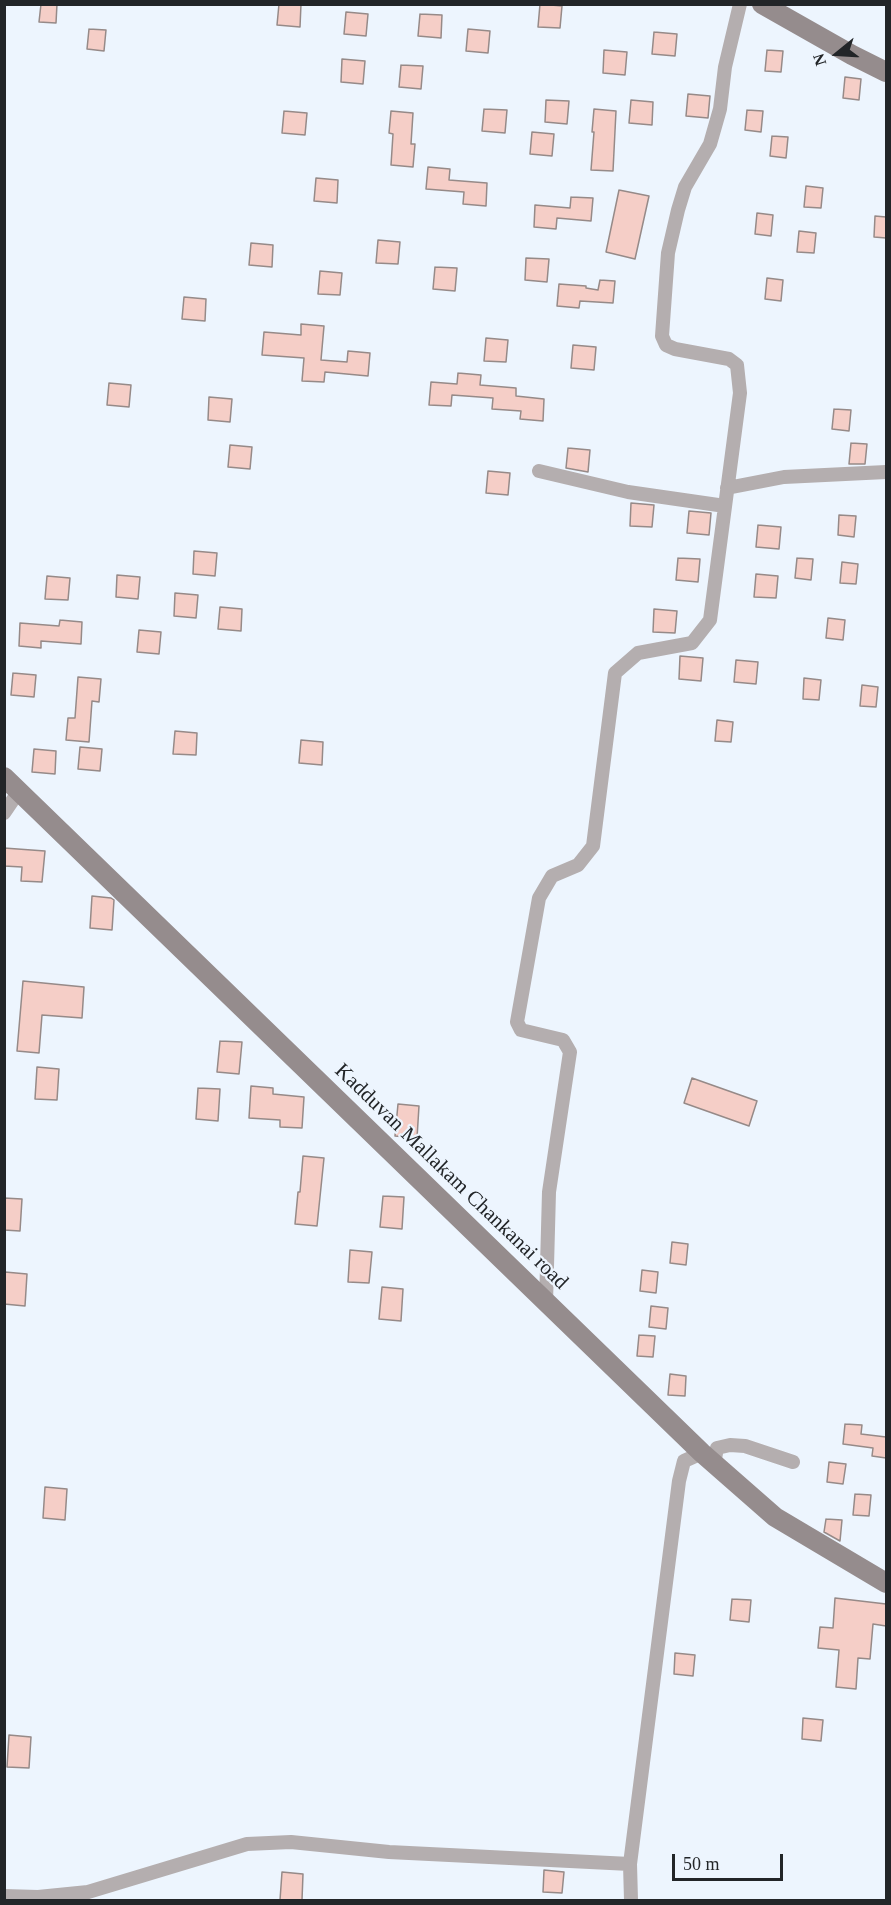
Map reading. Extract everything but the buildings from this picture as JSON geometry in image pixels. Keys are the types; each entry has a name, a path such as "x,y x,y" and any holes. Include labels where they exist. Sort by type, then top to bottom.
{"main road":[{"path":"762,4 886,72"},
{"name":"Kadduvan Mallakam Chankanai road","path":"12,784 708,1458 775,1517 886,1583"}],"street":[{"path":"546,1303 549,1192 570,1052 563,1040 522,1030 517,1022 539,898 552,876 578,865 593,846 615,673 638,652 692,643 710,620 740,393 736,365 729,359 675,349 666,345 662,336 668,253 678,210 685,187 710,144 720,109 725,67 740,4"},
{"path":"539,471 628,492 725,506"},
{"path":"727,488 784,477 886,472"},
{"path":"4,813 12,784"},
{"path":"631,1900 630,1864 679,1481 684,1461 708,1458 717,1448 730,1445 745,1446 793,1462"},
{"path":"4,1896 39,1897 88,1892 247,1844 291,1842 389,1852 630,1864"}]}
